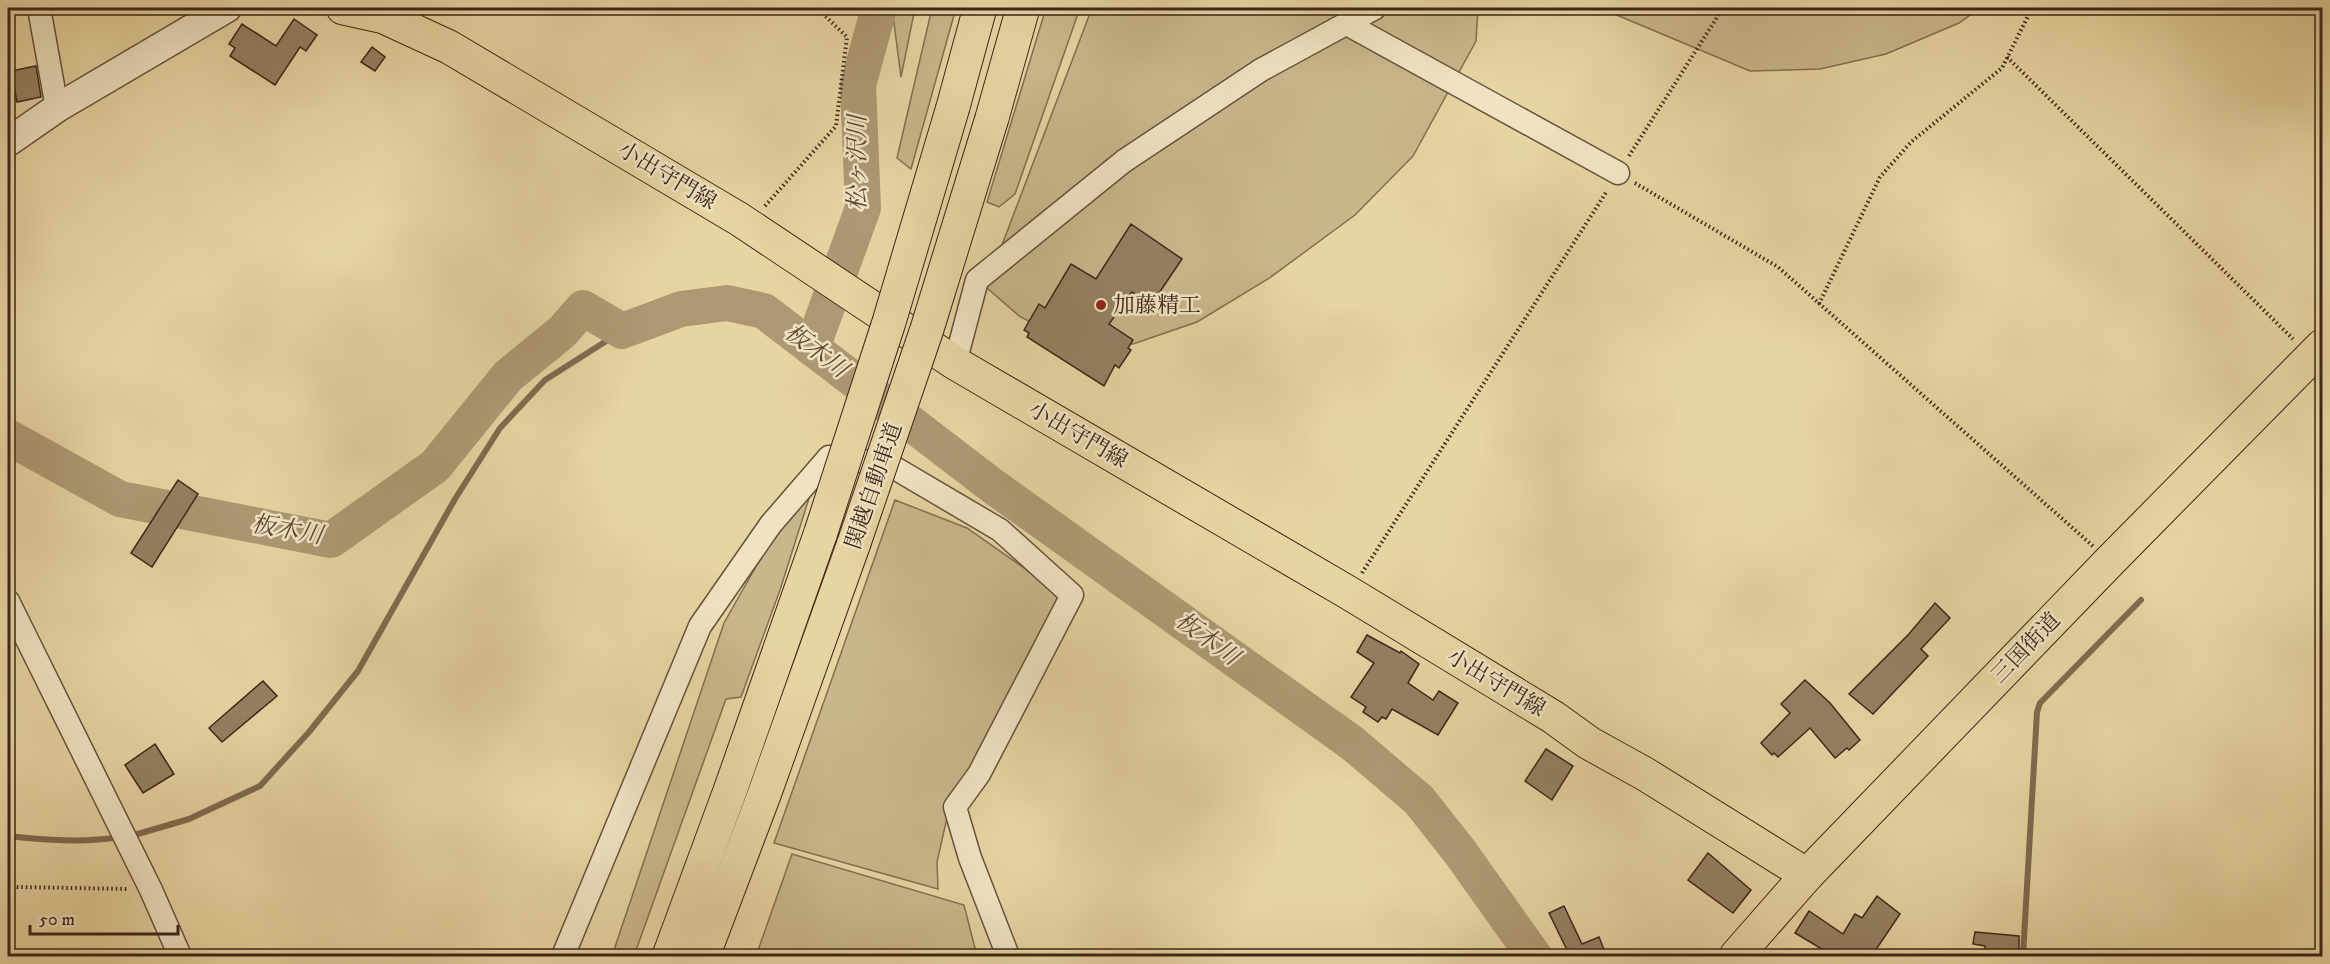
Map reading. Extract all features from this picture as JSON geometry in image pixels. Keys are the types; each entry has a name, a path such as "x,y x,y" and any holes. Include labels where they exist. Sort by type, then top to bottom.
{"main road":[{"name":"小出守門線","path":"343,8 384,17 449,47 749,225 955,363 1349,593 1552,717 1588,743 1645,774 1807,875"},
{"name":"関越自動車道","path":"669,957 821,532 889,322 980,8"},
{"name":"関越自動車道","path":"703,957 854,543 927,329 993,118 1023,8"},
{"name":"三国街道","path":"1736,957 1807,875 2110,561 2317,352"}],"street":[{"path":"39,8 57,108"},
{"path":"8,142 57,108 227,8"},
{"path":"955,363 977,280 1124,161 1261,70 1375,8"},
{"path":"1347,24 1618,173"},
{"path":"563,957 700,626 771,524 829,457 888,464 1000,530 1072,595 979,774 955,807 970,858 1008,957"},
{"path":"8,601 151,890 180,957"}],"path":[{"path":"749,225 836,126 848,37 817,8"},
{"path":"1349,593 1723,8"},
{"path":"1820,304 1880,177 1911,142 2002,68 2031,8"},
{"path":"2007,57 2317,352"},
{"path":"1618,173 1778,267 2110,561"},
{"path":"8,885 151,890"}],"shaded area":[{"path":"892,8 915,8 901,77"},
{"path":"932,8 956,8 911,169 897,158"},
{"path":"1046,8 1080,8 1015,194 999,207 987,202"},
{"path":"1092,8 1478,8 1476,41 1413,156 1355,215 1268,279 1197,322 1133,344 1071,344 1019,316 986,287"},
{"path":"1600,8 1980,8 1959,23 1886,54 1820,69 1750,71"},
{"path":"811,492 780,590 741,697 726,699 634,956 612,956 724,623 789,508"},
{"path":"895,500 967,528 1064,596 949,809 937,862 938,889 774,843"},
{"path":"792,854 964,905 977,956 756,956"}],"building":[{"path":"294,19 317,35 306,51 300,47 275,85 230,56 235,48 229,44 242,24 276,46"},
{"path":"372,47 385,57 375,71 361,62"},
{"path":"36,66 41,97 17,102 11,71"},
{"name":"加藤精工","path":"1131,224 1182,259 1151,305 1132,292 1109,324 1133,340 1128,348 1131,350 1119,368 1115,365 1104,386 1027,337 1029,333 1024,330 1039,304 1045,308 1071,264 1096,279"},
{"path":"178,480 198,494 152,567 131,553"},
{"path":"1935,603 1950,618 1921,649 1928,656 1873,714 1849,694 1908,635"},
{"path":"1367,635 1400,653 1401,651 1419,664 1408,683 1433,700 1439,691 1458,703 1438,735 1392,709 1386,719 1382,717 1378,722 1363,712 1366,707 1351,697 1374,663 1357,652"},
{"path":"1805,680 1830,703 1860,740 1835,758 1810,728 1778,757 1774,753 1772,755 1761,743 1790,713 1781,704"},
{"path":"263,681 277,696 222,742 209,728"},
{"path":"155,744 174,774 143,793 125,765"},
{"path":"1546,749 1573,766 1552,800 1525,781"},
{"path":"1708,853 1751,890 1733,913 1688,880"},
{"path":"1877,896 1900,914 1871,957 1835,957 1795,933 1809,911 1843,934 1855,914 1862,918"},
{"path":"1564,906 1582,944 1599,937 1607,957 1552,957 1567,950 1549,913"},
{"path":"1975,932 2019,936 2019,952 2014,951 2014,957 1985,957 1985,946 1973,944"}],"waterway":[{"name":"松ヶ沢川","path":"812,348 863,208 858,85 879,8"},
{"name":"板木川","path":"8,437 120,499 331,540 435,466 508,376 562,332 583,308 622,331 681,309 727,303 764,311 994,487 1352,743 1419,800 1460,852 1534,956"},
{"path":"131,836 189,819 260,786 309,732 358,671 455,499 500,428 545,380 622,331"},
{"path":"2023,956 2037,712 2040,703 2141,600"},
{"path":"8,836 64,840 120,837"}],"place":[{"name":"加藤精工","path":"1101,305"}]}
